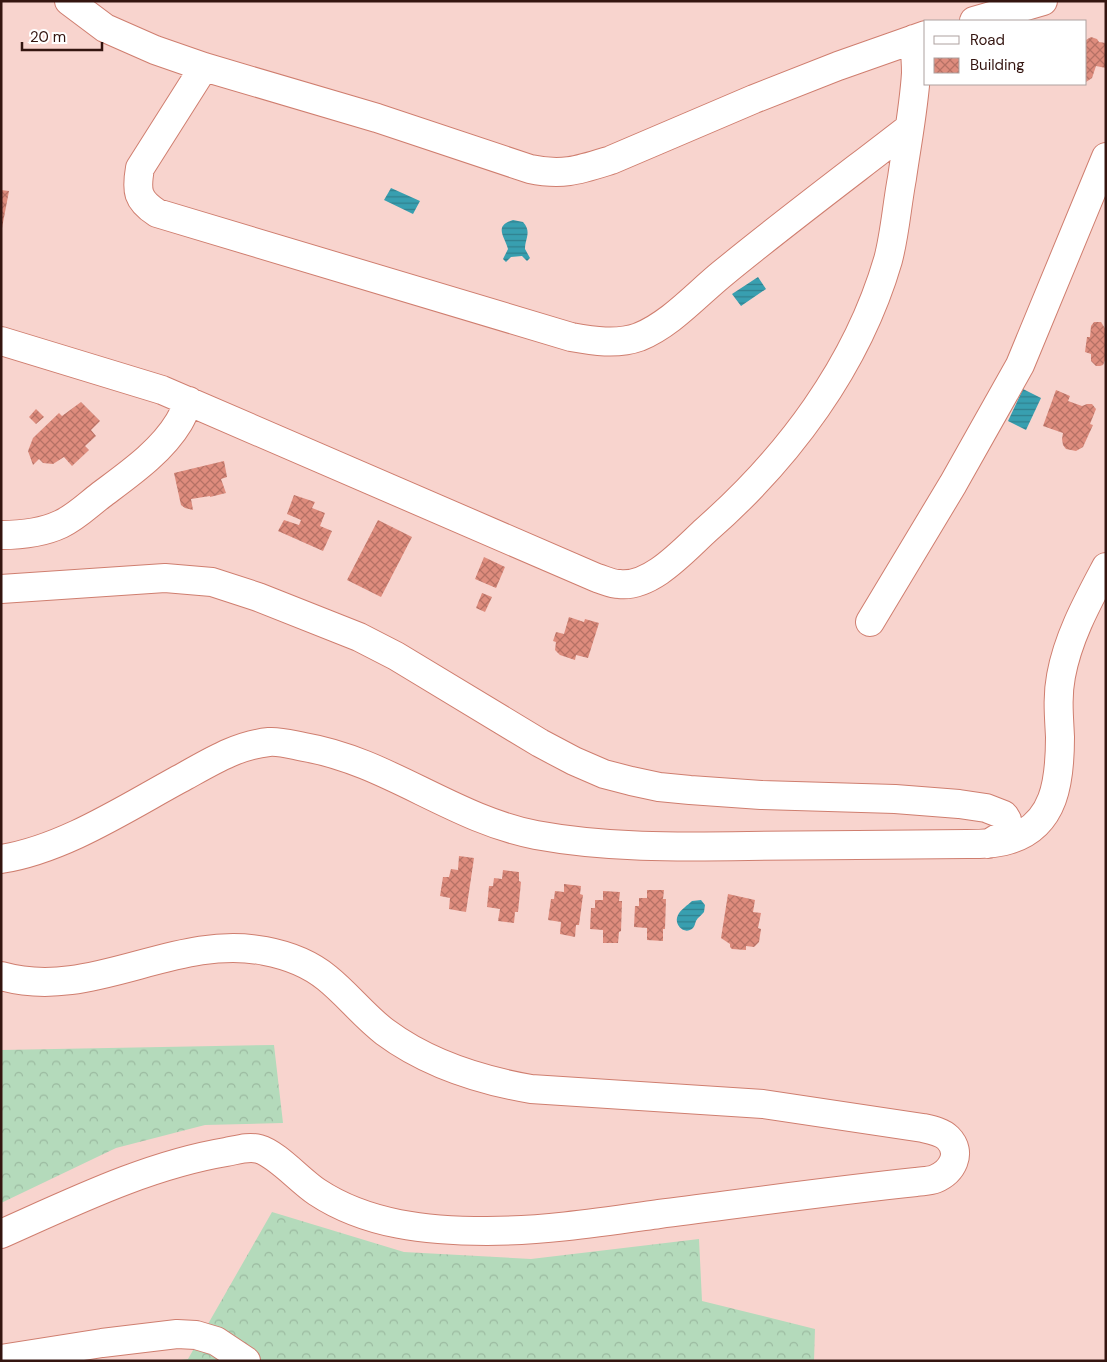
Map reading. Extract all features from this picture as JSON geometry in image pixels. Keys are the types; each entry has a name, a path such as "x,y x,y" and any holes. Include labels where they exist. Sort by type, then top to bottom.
{"street":[{"path":"1,341 162,390 597,578 619,584 635,583 649,578 667,565 714,523 758,480 813,411 848,358 865,324 888,259 909,128 920,37 754,99 610,160 580,169 550,173 530,169 377,118 204,67 155,50 105,28 69,1"},
{"path":"977,20 1043,1"},
{"path":"204,67 140,168 137,183 138,194 144,205 166,216 571,337 596,341 615,342 639,337 670,319 723,273 909,128"},
{"path":"870,622 954,484 1020,365 1106,157"},
{"path":"1,535 21,535 40,531 61,524 81,512 142,463 165,440 179,422 189,401"},
{"path":"1,859 17,857 46,848 78,834 243,746 272,742 318,750 358,762 394,777 461,810 507,828 577,842 666,847 988,844 1010,840 1025,833 1036,824 1046,812 1055,794 1058,779 1060,738 1058,700 1061,675 1077,625 1106,567"},
{"path":"1,589 165,578 212,582 258,597 358,637 396,656 540,743 604,774 631,782 690,790 761,795 895,799 986,808 1004,816 1008,826 1004,834 988,844"},
{"path":"1,976 20,981 49,983 78,980 177,954 232,947 263,950 300,962 326,977 384,1031 412,1049 439,1064 495,1083 531,1089 763,1104 923,1128 938,1131 948,1138 955,1149 956,1159 949,1170 935,1179 916,1182 597,1222 488,1231 414,1228 352,1210 318,1192 273,1156 261,1150 249,1148 208,1155 138,1177 1,1234"},
{"path":"1,1359 102,1343 176,1334 196,1335 216,1341 246,1361"}],"green space":[{"path":"274,1045 283,1123 205,1125 116,1148 1,1203 1,1050"},
{"path":"272,1212 404,1252 531,1259 699,1239 702,1301 815,1329 814,1361 174,1361 188,1359"}],"water":[{"path":"391,188 420,201 413,214 384,200"},
{"path":"513,220 523,222 526,226 525,249 530,258 527,261 522,256 511,257 506,262 503,259 508,249 502,232 503,225"},
{"path":"758,277 766,289 741,306 732,294"},
{"path":"1023,389 1041,398 1026,430 1008,421"},
{"path":"701,900 705,905 704,912 693,928 686,931 680,928 677,918 682,909 692,901"}],"building":[{"path":"1091,37 1099,42 1106,43 1106,68 1096,66 1092,78 1087,81 1087,39"},
{"path":"1,190 9,191 2,228 1,227"},
{"path":"1094,322 1101,322 1106,330 1106,358 1103,365 1100,366 1096,366 1091,361 1091,354 1085,352 1087,337 1090,337 1091,326"},
{"path":"1056,390 1070,396 1068,401 1082,406 1092,404 1096,409 1090,424 1093,425 1083,447 1076,451 1066,449 1063,445 1063,433 1043,426"},
{"path":"81,402 100,421 91,430 96,436 85,446 89,450 72,466 64,457 53,464 43,463 39,459 33,465 28,451 33,438 59,413 62,416"},
{"path":"36,409 44,417 36,424 29,417"},
{"path":"224,461 227,477 221,479 226,493 191,499 193,510 181,505 174,473"},
{"path":"294,495 315,502 312,508 325,513 320,526 332,531 323,551 278,531 284,520 299,525 301,520 287,514"},
{"path":"378,520 412,537 381,597 347,580"},
{"path":"484,557 505,567 496,588 475,579"},
{"path":"482,593 492,597 485,612 476,608"},
{"path":"569,617 584,622 585,619 599,623 588,658 576,655 575,660 560,655 555,650 556,642 553,641 556,632 564,634"},
{"path":"459,856 474,858 466,912 449,909 450,898 440,896 443,877 449,877 451,869 458,870"},
{"path":"503,870 519,872 519,881 521,882 518,912 515,912 514,923 498,921 500,909 487,907 489,886 493,886 494,878 502,879"},
{"path":"564,884 581,886 580,894 583,895 579,925 576,925 575,937 560,934 561,922 548,920 551,899 554,899 555,891 564,892"},
{"path":"647,890 664,890 663,899 666,899 663,941 647,940 647,928 634,927 635,906 639,906 639,898 647,898"},
{"path":"603,891 620,892 619,901 622,901 621,931 619,932 618,943 603,943 603,930 590,929 591,908 595,908 595,900 603,900"},
{"path":"728,894 755,900 753,912 761,913 758,928 761,929 759,942 754,947 746,946 746,950 732,949 730,944 721,938"}]}
